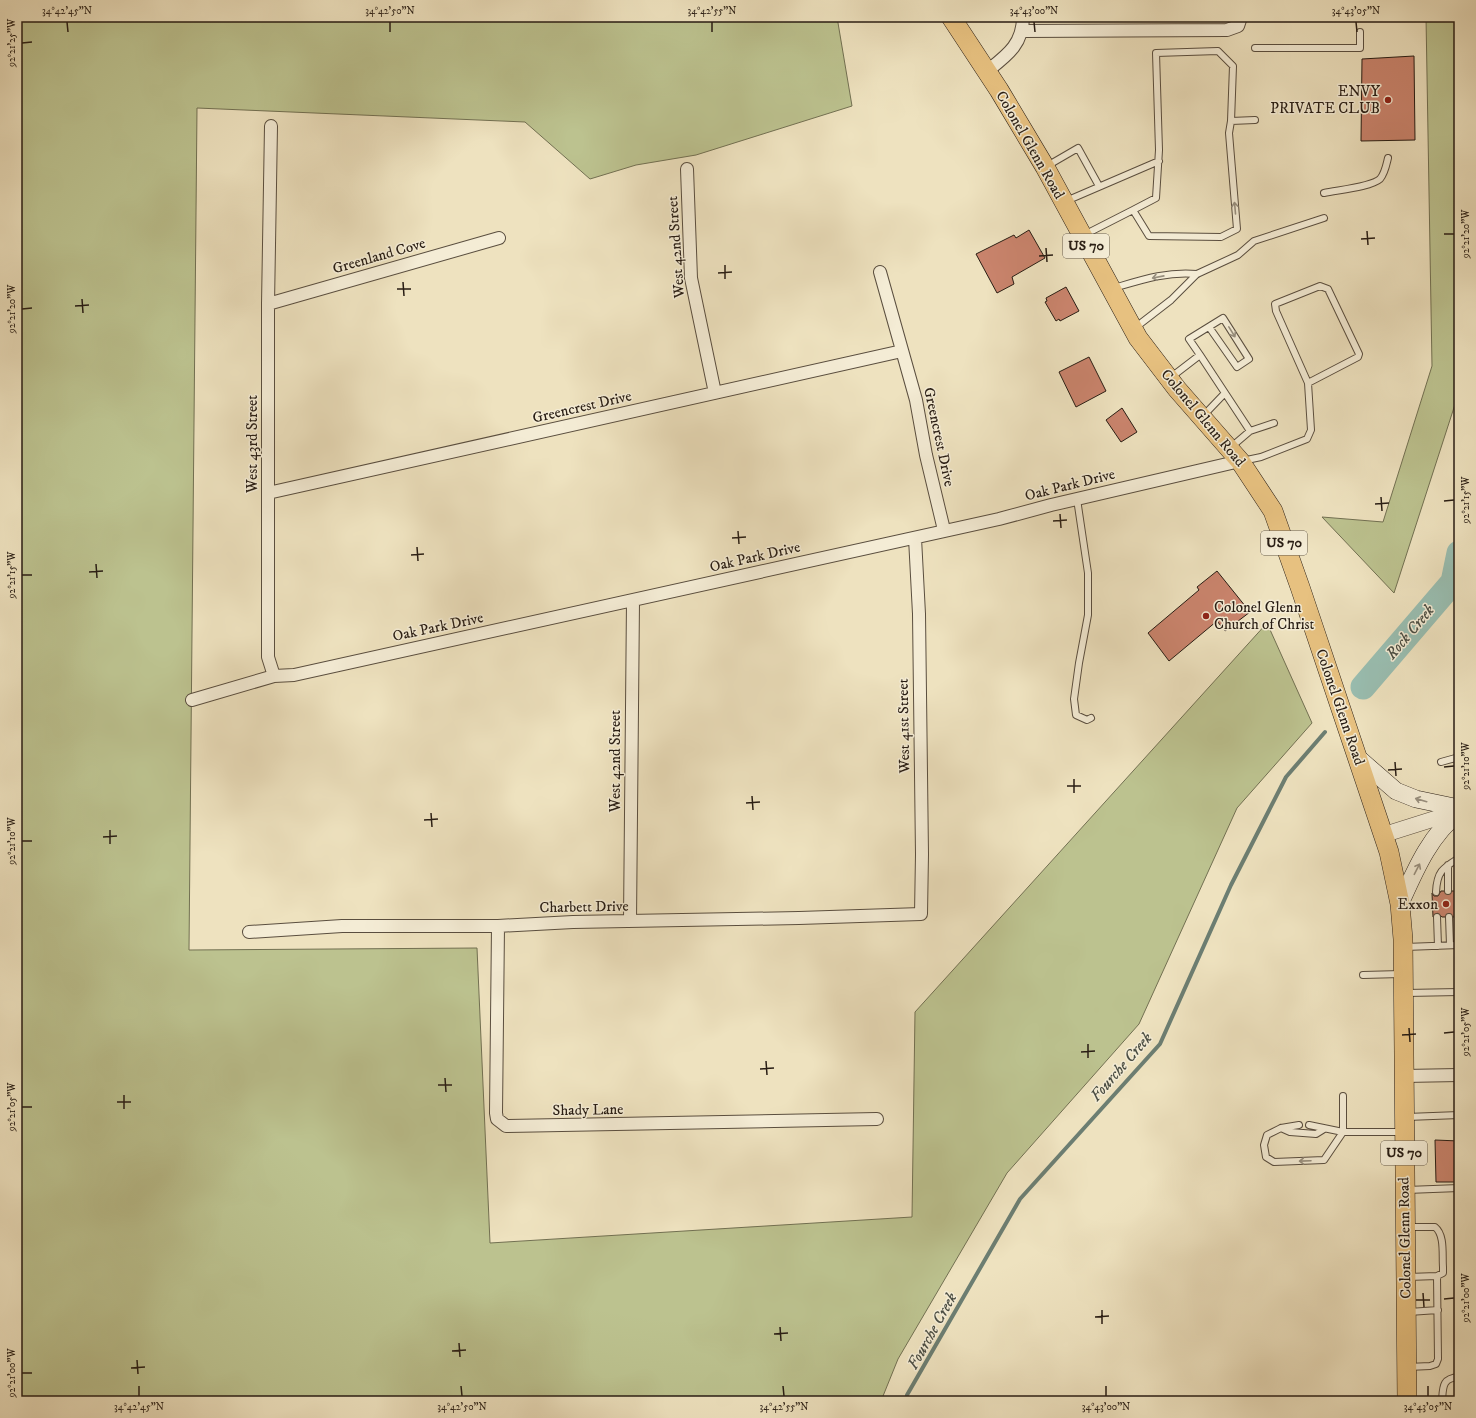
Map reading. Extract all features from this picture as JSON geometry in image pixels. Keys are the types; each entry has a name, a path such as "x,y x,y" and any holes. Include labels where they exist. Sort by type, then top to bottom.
{"main road":[{"name":"Colonel Glenn Road","path":"951,17 999,90 1045,167 1133,330 1169,379 1235,455 1272,511 1390,852 1400,904 1403,947 1404,1227 1407,1401"},
{"path":"1357,757 1396,790 1416,799 1459,811 1436,837 1422,860 1400,904"}],"street":[{"path":"986,72 1010,53 1023,31 1023,17"},
{"path":"1023,31 1227,30 1238,26 1241,17"},
{"name":"West 43rd Street","path":"271,126 268,304 268,657 274,676"},
{"name":"West 42nd Street","path":"687,169 692,278 715,393"},
{"name":"Greenland Cove","path":"268,304 499,238"},
{"name":"Greencrest Drive","path":"880,272 916,400 926,455 944,530"},
{"name":"Greencrest Drive","path":"268,493 902,351"},
{"name":"Oak Park Drive","path":"274,676 294,676 915,538 944,530 999,519 1235,455"},
{"name":"West 41st Street","path":"915,538 918,606 922,854 921,914"},
{"name":"West 42nd Street","path":"630,921 633,601"},
{"path":"192,700 274,676"},
{"path":"1383,834 1459,811"},
{"name":"Charbett Drive","path":"249,932 342,926 498,926 630,921 921,914"},
{"name":"Shady Lane","path":"498,926 496,1113 498,1119 506,1126 877,1119"},
{"path":"1404,1076 1459,1075"}],"lane":[{"path":"1255,48 1360,48 1360,32"},
{"path":"1081,236 1156,198 1159,161 1156,54 1218,51 1232,66 1231,121 1229,133 1237,229 1221,236 1149,236 1133,210"},
{"path":"1231,121 1255,120"},
{"path":"1045,167 1078,148 1099,186"},
{"path":"1324,193 1365,185 1378,180 1386,170 1388,158"},
{"path":"1063,202 1159,161"},
{"path":"1133,330 1171,300 1196,274 1238,256 1254,241 1324,218"},
{"path":"1111,289 1140,280 1179,272 1196,274"},
{"path":"1274,423 1250,431 1235,455 1261,457 1307,439 1311,430 1308,383 1276,311 1275,304 1320,286 1328,289 1359,354 1358,357 1308,383"},
{"path":"1209,327 1237,367 1249,359 1223,318 1189,339 1250,431"},
{"path":"1169,379 1200,355"},
{"path":"1202,417 1225,393"},
{"path":"1077,499 1088,573 1088,615 1074,699 1076,715 1087,720 1091,718"},
{"path":"1441,762 1459,757"},
{"path":"1436,892 1437,879 1443,868 1459,858"},
{"path":"1448,865 1448,891"},
{"path":"1437,917 1438,946"},
{"path":"1449,917 1450,945"},
{"path":"1403,947 1459,945"},
{"path":"1363,975 1403,974"},
{"path":"1403,993 1459,992"},
{"path":"1299,1125 1281,1128 1267,1135 1264,1145 1266,1157 1274,1162 1324,1160 1343,1132 1343,1096"},
{"path":"1309,1125 1343,1132 1404,1125 1459,1115"},
{"path":"1281,1128 1290,1132 1316,1134 1324,1129"},
{"path":"1404,1190 1459,1188"},
{"path":"1404,1227 1435,1227 1438,1229 1441,1236 1443,1267 1443,1273 1438,1276 1405,1278"},
{"path":"1406,1367 1430,1366 1436,1364 1438,1359 1438,1276"},
{"path":"1406,1312 1438,1310"},
{"path":"1442,1401 1443,1383 1447,1379 1459,1377"}],"green space":[{"path":"17,17 837,17 852,106 696,155 636,165 590,179 525,122 197,108 189,950 477,948 490,1243 912,1217 915,1012 1267,623 1312,723 1237,808 1139,1024 1007,1173 898,1359 881,1401 17,1401"},
{"path":"1426,17 1459,17 1459,392 1394,593 1322,517 1383,522 1432,366"}],"building":[{"name":"ENVY PRIVATE CLUB","path":"1414,56 1415,140 1361,141 1362,59"},
{"path":"1029,230 1045,258 1012,277 1014,284 997,293 976,254 1014,235 1016,238"},
{"path":"1066,287 1079,311 1060,321 1059,319 1056,321 1045,302 1047,301 1046,298"},
{"path":"1089,357 1106,391 1076,407 1059,372"},
{"path":"1122,408 1137,432 1121,442 1106,420"},
{"name":"Colonel Glenn Church of Christ","path":"1217,571 1250,612 1225,631 1217,621 1169,661 1148,633 1199,590 1197,587"},
{"name":"Exxon","path":"1441,891 1444,891 1448,895 1452,891 1459,891 1459,917 1453,917 1449,913 1445,917 1442,917 1437,913 1433,917 1432,893 1434,896 1438,896"},
{"path":"1435,1140 1459,1141 1459,1182 1436,1182"}],"waterway":[{"name":"Rock Creek","path":"1363,687 1453,582 1459,553"},
{"name":"Fourche Creek","path":"906,1401 907,1395 1020,1199 1160,1044 1231,885 1286,777 1325,732"}],"place":[{"name":"ENVY PRIVATE CLUB","path":"1388,100"},
{"name":"Colonel Glenn Church of Christ","path":"1206,616"},
{"name":"Exxon","path":"1446,904"}]}
